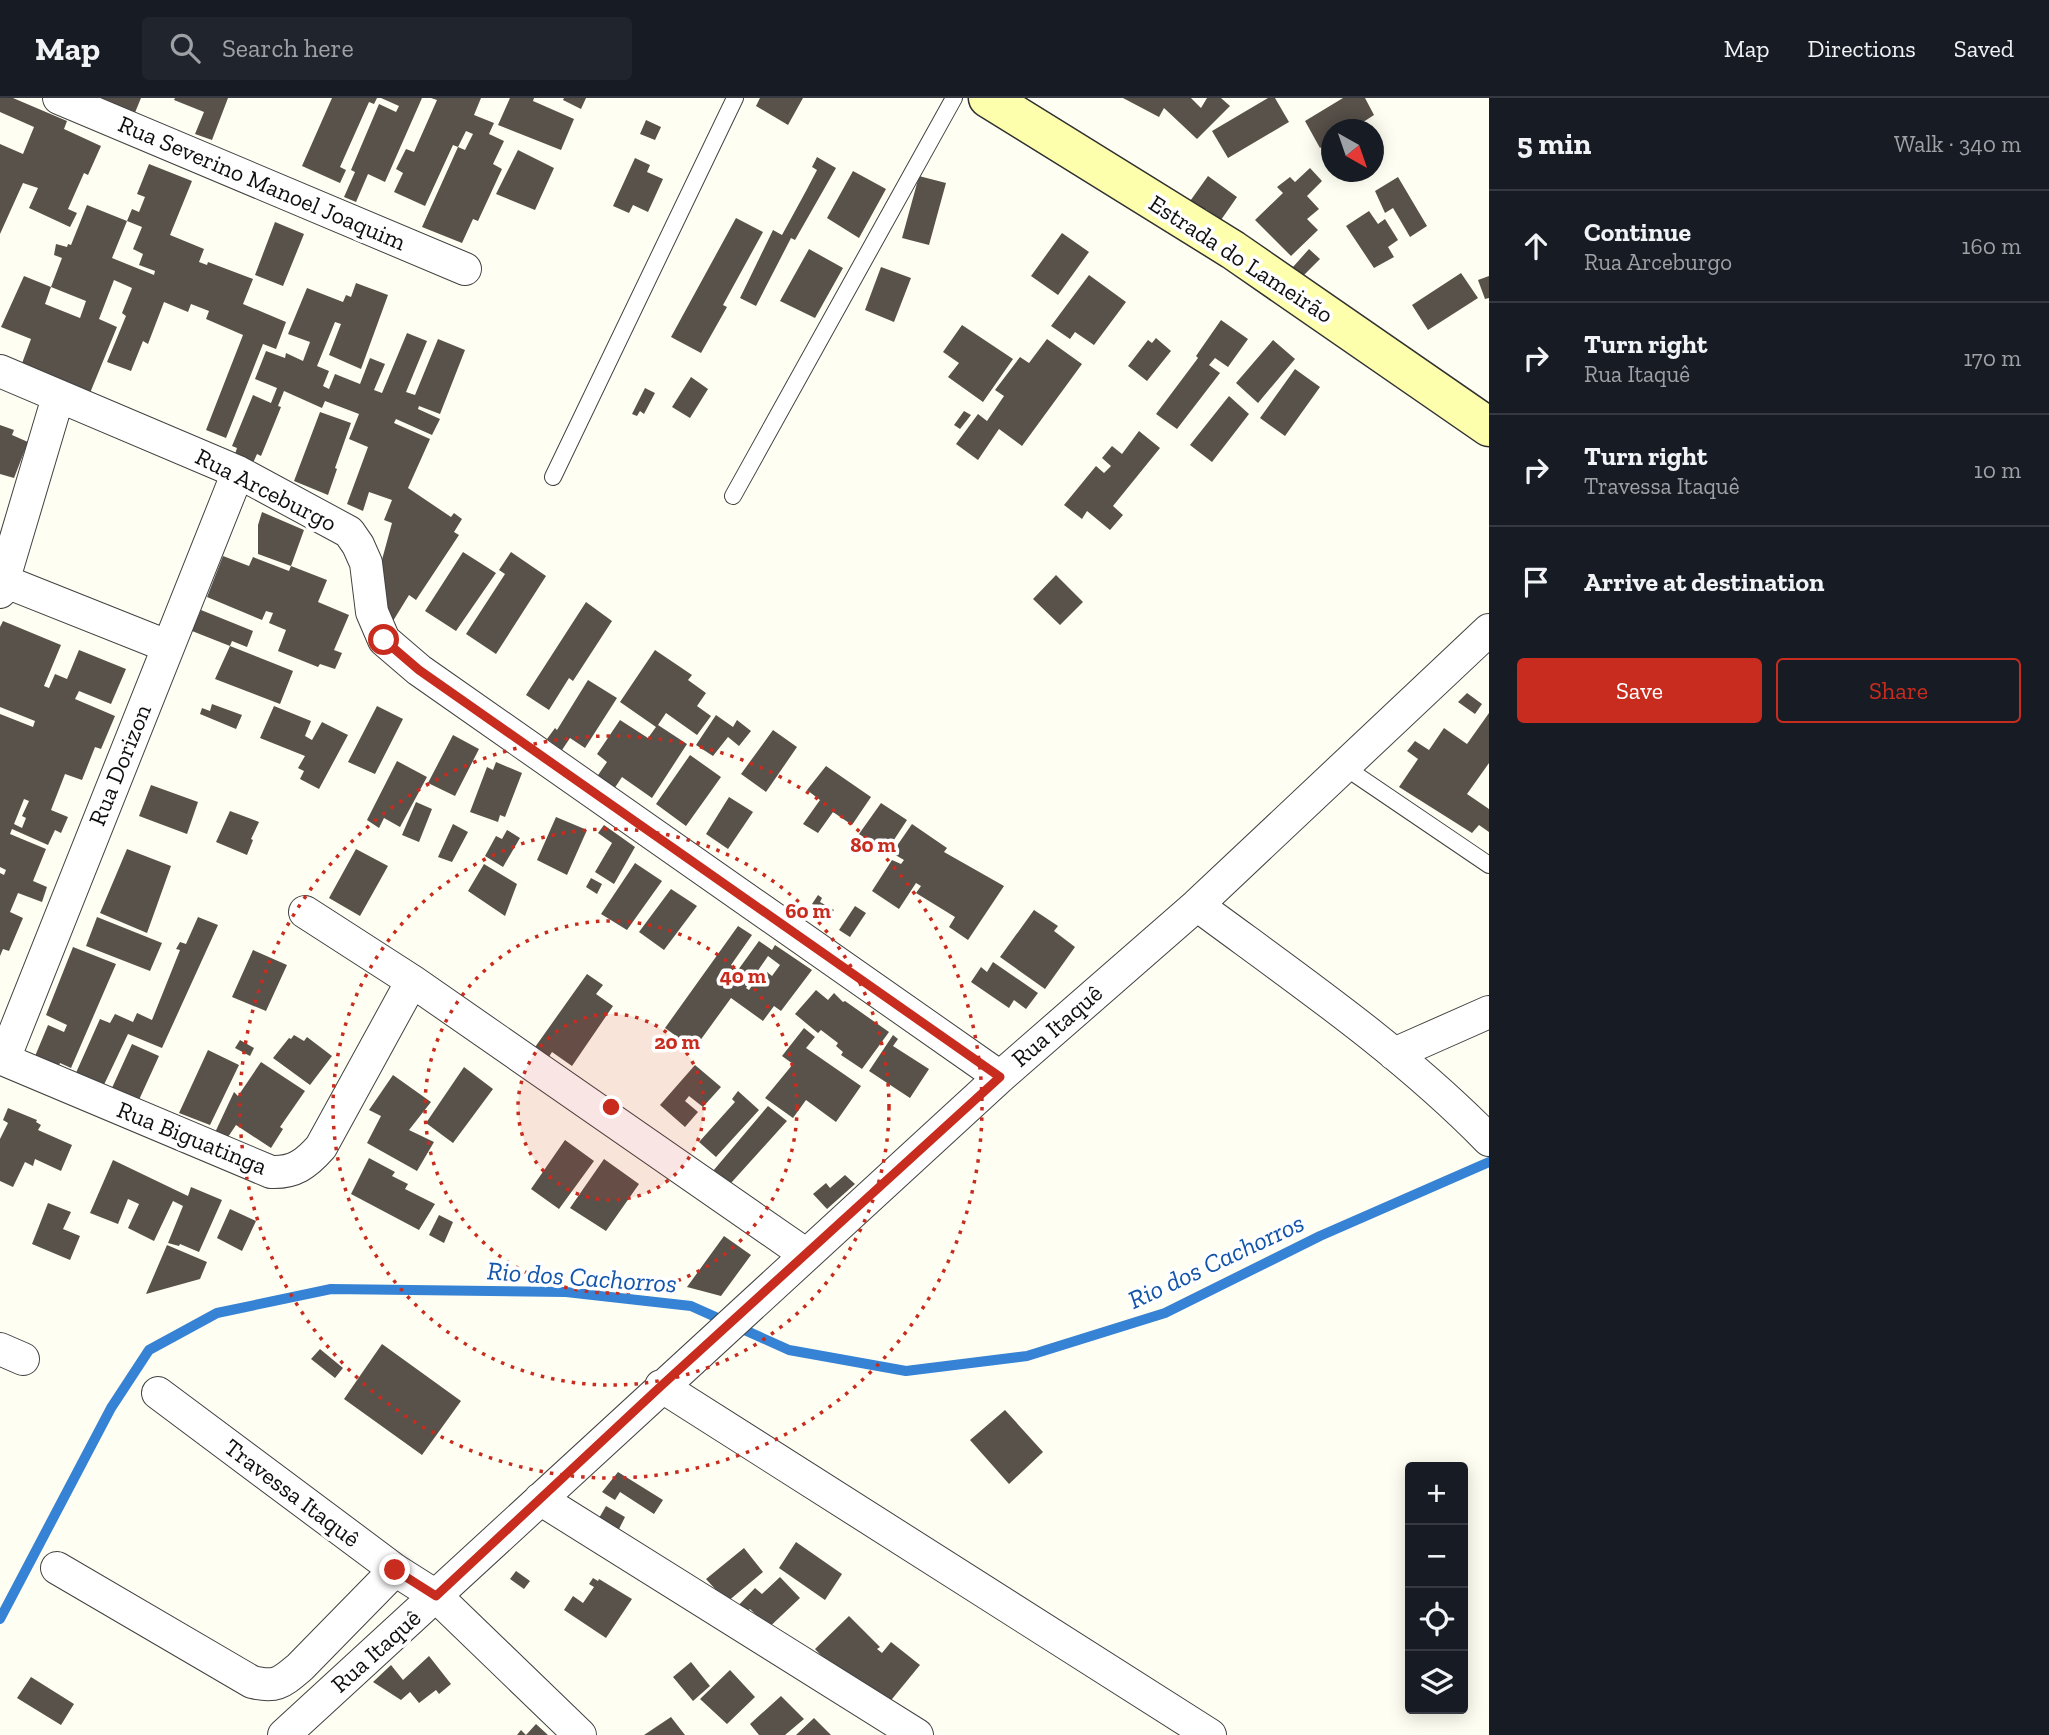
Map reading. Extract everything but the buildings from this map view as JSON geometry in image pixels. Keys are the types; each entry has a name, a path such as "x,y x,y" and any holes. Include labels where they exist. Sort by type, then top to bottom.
{"main road":[{"name":"Estrada do Lameirão","path":"988,98 1233,250 1489,427"}],"street":[{"name":"Rua Severino Manoel Joaquim","path":"60,98 465,269"},
{"name":"Rua Arceburgo","path":"0,371 238,472 349,532 366,563 372,612 384,640 419,670 1000,1077"},
{"path":"58,397 2,586 167,646"},
{"name":"Rua Dorizon","path":"2,1058 238,472"},
{"name":"Rua Itaquê","path":"284,1735 805,1254 1000,1077 1196,905 1489,630"},
{"path":"1196,905 1369,1032 1479,1130"},
{"path":"305,912 412,981 805,1254"},
{"name":"Rua Biguatinga","path":"2,1058 271,1172 287,1173 311,1159 321,1147 412,981"},
{"path":"1394,1054 1489,1012"},
{"path":"661,1386 1210,1735"},
{"name":"Travessa Itaquê","path":"158,1393 395,1570 436,1596 580,1735"},
{"path":"540,1499 917,1735"},
{"path":"57,1568 252,1682 266,1685 285,1680 300,1667 395,1570"}],"lane":[{"path":"553,477 735,98"},
{"path":"733,496 954,98"},
{"path":"1343,766 1489,865"}],"waterway":[{"name":"Rio dos Cachorros","path":"0,1619 111,1408 149,1350 217,1313 331,1289 566,1292 691,1306 789,1350 906,1371 1027,1356 1165,1313 1320,1236 1489,1162"}],"route":[{"path":"384,640 419,670 1000,1077 661,1386 436,1596 395,1570"}]}
